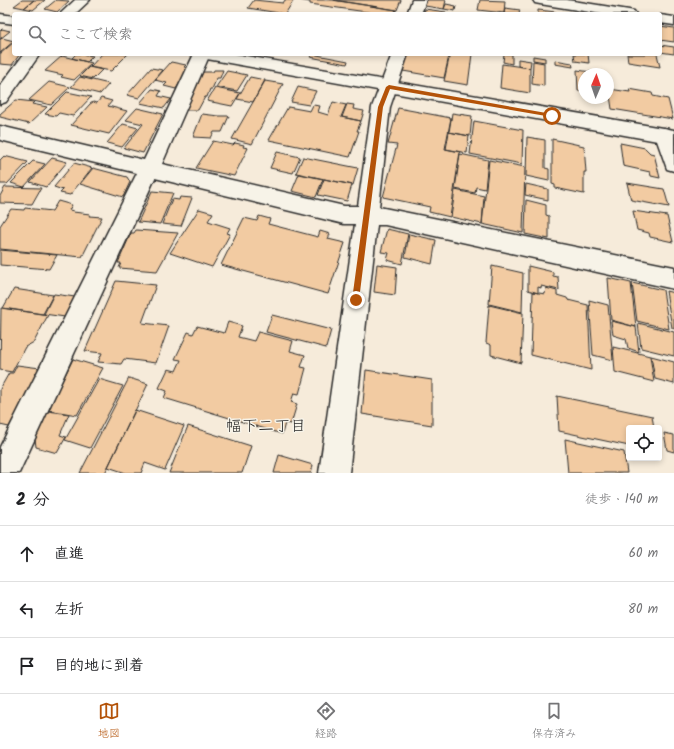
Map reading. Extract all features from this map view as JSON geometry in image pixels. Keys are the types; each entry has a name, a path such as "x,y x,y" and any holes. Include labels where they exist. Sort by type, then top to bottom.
{"street":[{"path":"69,12 83,0"},
{"path":"415,12 419,0"},
{"path":"540,0 616,12"},
{"path":"0,18 12,20"},
{"path":"662,19 674,21"},
{"path":"0,98 31,56"},
{"path":"5,471 150,168 201,56"},
{"path":"219,56 669,136 674,164"},
{"path":"334,473 381,107 399,56"},
{"path":"0,133 344,215 385,216 674,278"}],"building":[{"path":"22,0 34,0 24,8 14,6"},
{"path":"34,0 45,0 33,10 24,8"},
{"path":"56,0 69,1 57,12 45,9"},
{"path":"254,0 283,3 285,0 294,0 286,12 273,12 248,8"},
{"path":"298,0 332,0 396,10 396,12 367,12 310,4 310,2"},
{"path":"334,0 401,0 397,10"},
{"path":"427,0 446,0 444,9 425,6"},
{"path":"480,0 505,1 504,12 478,10"},
{"path":"446,4 456,6 455,11 444,9"},
{"path":"505,8 520,10 520,12 504,12"},
{"path":"425,9 446,12 424,12"},
{"path":"538,10 556,12 538,12"},
{"path":"662,26 674,28 674,42 662,40"},
{"path":"2,29 10,31 0,39 0,31"},
{"path":"2,38 12,40 12,43 0,53 0,40"},
{"path":"12,44 12,56 19,56 12,65 0,64 0,54"},
{"path":"662,45 674,47 674,54 662,52"},
{"path":"62,56 92,63 74,80 61,77 63,75 45,71"},
{"path":"74,56 93,56 87,62 72,58"},
{"path":"100,56 126,56 111,71 90,67"},
{"path":"322,56 348,61 347,64 310,57"},
{"path":"407,56 449,56 444,78 403,71"},
{"path":"450,56 472,56 468,85 444,81"},
{"path":"504,56 512,56 512,64 503,62"},
{"path":"533,56 545,58 545,62 533,60"},
{"path":"574,56 588,56 589,63 575,61"},
{"path":"627,56 657,56 660,67 628,62"},
{"path":"518,59 531,61 530,68 518,66"},
{"path":"555,60 572,63 573,67 555,64"},
{"path":"533,61 544,63 544,86 532,84"},
{"path":"171,62 186,65 184,67 188,68 176,89 164,86 167,83 155,80"},
{"path":"502,64 530,68 530,93 500,88"},
{"path":"89,67 102,70 93,79 80,76"},
{"path":"151,68 163,70 139,98 127,95"},
{"path":"214,70 223,70 220,78 217,78 212,89 210,89 207,97 205,97 198,110 186,110 203,72 213,72"},
{"path":"577,70 578,70 578,91"},
{"path":"227,71 247,75 237,91 216,87"},
{"path":"80,77 109,84 100,94 71,87"},
{"path":"250,77 265,80 253,102 237,99"},
{"path":"265,81 283,84 252,144 232,139"},
{"path":"49,82 70,87 51,105 29,100"},
{"path":"298,87 316,91 309,105 291,102"},
{"path":"215,88 240,93 232,106 207,101"},
{"path":"152,89 161,91 158,96 171,99 164,108 140,103"},
{"path":"629,89 652,93 653,96 668,99 673,119 612,109 611,104 614,104 614,90 630,92"},
{"path":"67,92 91,97 73,116 59,113 56,116 45,114"},
{"path":"101,98 112,101 108,106 127,111 109,134 71,125 90,104 93,102 97,103"},
{"path":"16,100 34,102 32,104 47,107 29,124 0,117 0,114"},
{"path":"333,102 346,105 341,117 361,121 350,157 269,140 288,107 310,111 313,105 320,106 318,112 328,115"},
{"path":"347,104 354,105 353,109 364,111 361,121 342,117"},
{"path":"137,108 163,114 143,153 124,148 143,124 126,120"},
{"path":"398,108 451,118 445,149 460,152 450,217 429,212 430,207 383,197 397,145 388,144"},
{"path":"452,113 472,116 470,136 449,132"},
{"path":"202,114 229,116 222,132 214,132 211,138 193,137"},
{"path":"474,121 523,130 522,164 470,154"},
{"path":"123,124 138,128 122,147 107,143"},
{"path":"449,132 469,136 467,153 446,149"},
{"path":"527,137 545,140 545,168 549,169 549,181 526,176"},
{"path":"552,139 584,146 586,172 584,172 584,194 555,188 555,185 552,184"},
{"path":"213,141 233,145 235,143 244,145 243,147 248,148 234,176 196,168"},
{"path":"620,143 645,148 650,153 654,154 660,178 651,176 650,172 623,166"},
{"path":"277,152 300,157 293,173 270,168"},
{"path":"460,154 488,160 485,189 476,187 475,193 455,189"},
{"path":"4,156 28,162 7,184 0,184 0,160"},
{"path":"303,157 358,168 353,185 296,173"},
{"path":"52,158 67,162 46,187 30,182"},
{"path":"489,160 525,167 523,233 482,224"},
{"path":"33,161 45,164 24,187 11,183"},
{"path":"74,163 92,168 70,195 60,193 63,190 54,187"},
{"path":"93,168 127,177 130,182 123,197 80,184"},
{"path":"299,174 323,179 316,197 292,191"},
{"path":"324,179 352,185 347,201 318,195"},
{"path":"627,183 664,189 669,207 631,200"},
{"path":"526,184 548,189 548,200 525,195"},
{"path":"5,187 41,188 32,204 0,203 0,196"},
{"path":"455,190 484,196 482,224 451,217"},
{"path":"152,191 173,193 160,224 138,222"},
{"path":"180,197 192,198 181,226 162,224 172,199 179,200"},
{"path":"526,200 546,205 546,215 549,216 549,239 525,234"},
{"path":"58,201 72,205 69,210 74,211 73,212 90,214 89,216 102,217 82,257 0,249 0,226 11,209 24,210 25,208 52,211"},
{"path":"199,209 213,213 208,221 230,228 227,233 230,234 212,267 170,253"},
{"path":"633,211 667,216 673,242 650,237 649,233 637,230"},
{"path":"259,216 270,219 268,224 318,237 320,231 330,234 328,239 345,243 328,294 221,265 244,218 257,221"},
{"path":"387,229 408,234 402,264 387,260 389,253 381,252"},
{"path":"136,230 178,233 157,271 119,268 121,263 118,263 131,233 134,233"},
{"path":"409,234 436,240 432,264 405,257"},
{"path":"0,250 57,255 49,269 0,265"},
{"path":"377,264 397,267 395,295 374,292"},
{"path":"492,266 523,273 522,312 489,304"},
{"path":"528,266 553,272 553,276 558,277 559,290 541,286 541,288 538,287 538,293 528,290"},
{"path":"608,278 631,283 636,327 611,320"},
{"path":"116,281 156,285 142,323 169,326 156,363 124,359 121,364 98,362 102,353 85,351"},
{"path":"632,283 663,290 669,329 637,321"},
{"path":"546,288 557,291 557,295 567,298 568,300 588,305 591,370 531,355 533,292 545,294"},
{"path":"14,289 53,295 43,314 3,308"},
{"path":"666,291 674,293 674,329 672,328"},
{"path":"54,294 75,297 65,317 44,314"},
{"path":"589,300 608,305 613,360 593,355"},
{"path":"489,305 523,313 521,363 491,355 491,345 486,343"},
{"path":"1,308 48,315 34,342 25,347 12,372 0,370"},
{"path":"272,315 331,330 326,348 266,332"},
{"path":"611,321 636,327 639,352 628,348 626,339 613,335"},
{"path":"228,322 242,326 238,337 254,341 258,332 293,341 290,351 305,355 301,367 306,368 299,394 294,393 291,402 297,404 291,424 285,423 282,434 164,398 167,391 159,388 168,369 176,371 181,360 175,359 188,332 193,334 197,326 224,333"},
{"path":"638,323 674,332 674,356 641,348"},
{"path":"613,347 650,356 654,382 615,372"},
{"path":"651,356 674,362 674,384 655,379"},
{"path":"73,359 103,368 77,415 48,410"},
{"path":"17,365 40,368 9,427 0,425 0,389 9,373 13,373"},
{"path":"366,370 432,380 432,425 362,414"},
{"path":"129,378 148,384 105,473 80,473"},
{"path":"99,379 123,386 90,448 65,440"},
{"path":"557,396 652,416 654,425 626,425 626,445 559,431"},
{"path":"135,410 184,426 165,470 145,463 141,473 126,473 108,467"},
{"path":"48,411 69,414 60,435 66,437 57,453 36,447 35,439"},
{"path":"188,426 251,446 242,473 169,473"},
{"path":"664,433 674,435 674,452 667,450"},
{"path":"565,439 624,452 627,473 568,473"},
{"path":"279,455 313,465 311,473 274,473"}],"district":[{"name":"幅下二丁目","path":"266,425"}],"route":[{"path":"356,300 381,107 389,87 552,116"}]}
